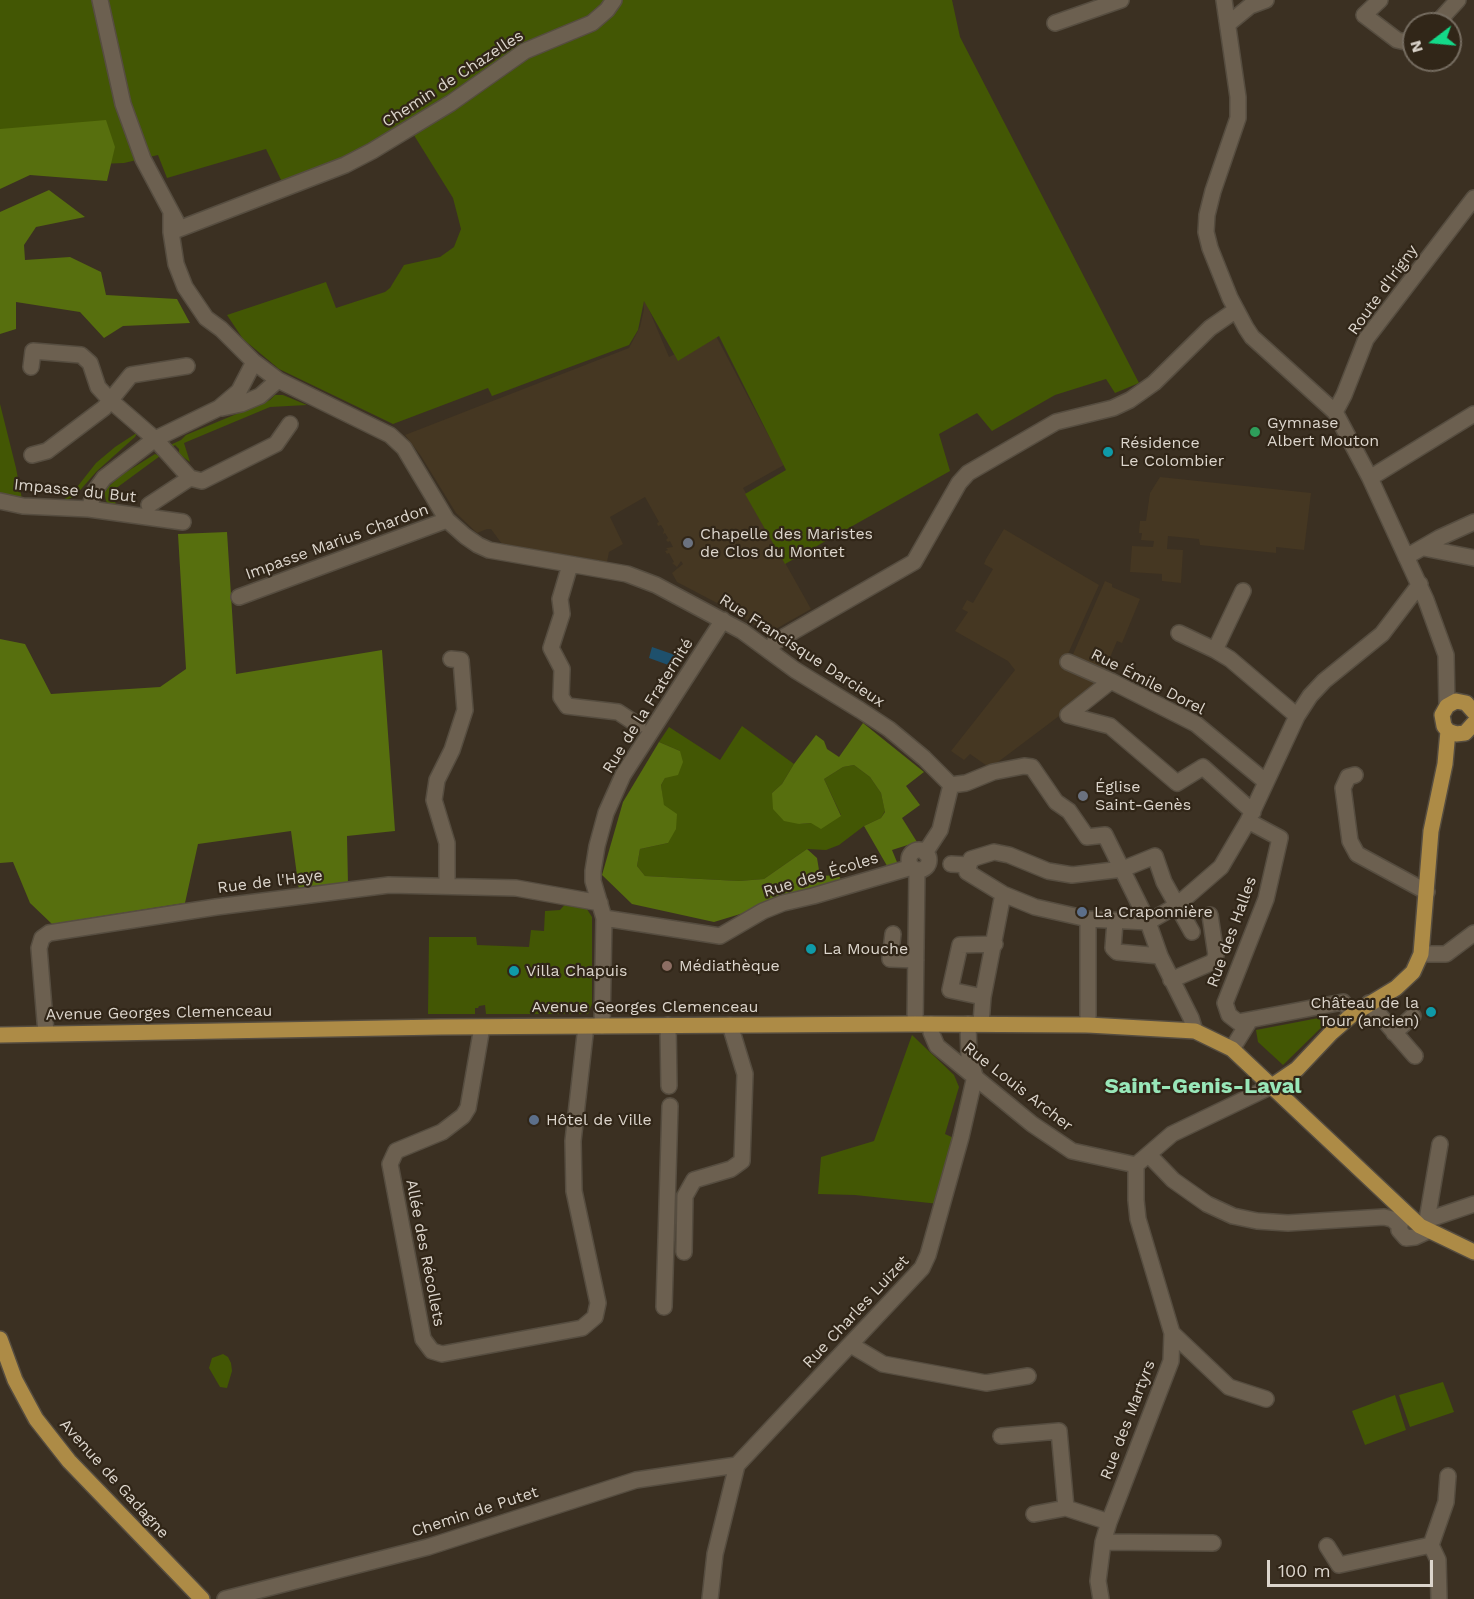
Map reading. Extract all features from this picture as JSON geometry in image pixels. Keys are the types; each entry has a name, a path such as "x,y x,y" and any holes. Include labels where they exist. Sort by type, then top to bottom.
{"main road":[{"path":"1454,732 1442,721 1443,710 1465,706"},
{"path":"1454,732 1469,730 1474,723"},
{"path":"1272,1086 1297,1069 1331,1033 1353,1014 1396,988 1413,972 1421,954 1431,831 1454,732"},
{"name":"Avenue Georges Clemenceau","path":"0,1035 730,1024 1088,1025 1196,1031 1232,1049 1272,1086 1402,1218 1425,1225 1474,1252"},
{"name":"Avenue de Gadagne","path":"0,1339 15,1380 43,1427 69,1461 196,1598"}],"street":[{"name":"Rue Francisque Darcieux","path":"100,0 123,104 143,159 171,213 175,230 176,264 195,304 206,318 235,342 254,362 278,380 390,435 404,448 447,520 460,533 484,548 642,579 723,620 742,631 795,670 889,729 951,784"},
{"name":"Chemin de Chazelles","path":"175,230 345,165 372,151 451,103 525,51 592,23 607,10 614,0"},
{"path":"1055,23 1121,0"},
{"path":"1224,0 1238,97 1238,118 1207,215 1206,232 1219,274 1252,337 1335,412 1370,478 1420,584 1446,656 1447,679 1465,706"},
{"path":"1228,24 1250,6 1266,0"},
{"path":"1380,0 1364,15 1397,40 1402,41"},
{"path":"1447,12 1458,0"},
{"name":"Route d'Irigny","path":"1335,412 1366,339 1474,198"},
{"path":"769,651 775,642 914,562 959,483 968,473 1056,422 1113,408 1130,400 1154,383 1210,328 1236,310"},
{"path":"31,367 33,351 81,355 90,363 98,387 110,400 155,439 190,478 202,481 276,444 290,424"},
{"path":"89,509 94,492 104,478 155,439 219,408 239,391 254,362"},
{"path":"32,455 47,451 104,408 131,375 187,366"},
{"path":"219,408 241,405 260,396 278,380"},
{"path":"1370,478 1474,414"},
{"path":"149,506 190,478"},
{"name":"Impasse du But","path":"0,501 23,506 89,509 183,522"},
{"name":"Impasse Marius Chardon","path":"239,597 447,520"},
{"path":"1406,557 1474,522"},
{"path":"1424,548 1474,558"},
{"path":"570,565 560,599 562,614 551,648 562,669 561,697 567,706 618,712 638,725"},
{"path":"970,862 967,872 1003,894 1035,907 1088,919 1148,922 1176,906 1221,867 1251,816 1297,716 1314,690 1382,634 1420,584"},
{"path":"1215,650 1243,591"},
{"name":"Rue de la Fraternité","path":"602,1026 604,918 593,881 597,846 623,775 723,620"},
{"path":"1179,633 1230,659 1297,716"},
{"path":"447,886 447,843 434,800 437,780 452,750 465,710 461,660 451,659"},
{"name":"Rue Émile Dorel","path":"1068,662 1112,681 1196,724 1266,782"},
{"path":"1112,681 1068,715 1110,726 1177,783 1203,767 1251,816"},
{"path":"923,1024 916,960 929,864 951,784 966,783 993,772 1024,766 1032,767 1056,802 1069,811 1087,837 1105,835 1148,922 1160,956 1196,1031"},
{"path":"1355,775 1348,777 1343,788 1350,841 1357,854 1427,892"},
{"name":"Rue des Halles","path":"1250,1020 1239,1022 1228,1015 1225,1003 1266,899 1280,838 1251,816"},
{"name":"Rue des Écoles","path":"604,918 720,936 763,911 783,903 929,864 970,862 994,852 1009,855 1048,871 1072,875 1123,869 1155,856 1176,906"},
{"name":"Rue de l'Haye","path":"46,1033 39,948 42,938 49,933 216,907 389,885 516,888 600,903"},
{"name":"Rue Charles Luizet","path":"736,1465 922,1268 928,1256 956,1159 975,1076 969,1057 974,1024 983,997 995,944 1003,894"},
{"path":"1176,906 1192,932"},
{"path":"1171,980 1212,962 1216,955 1210,915"},
{"path":"1088,919 1088,1025"},
{"path":"1114,922 1113,948 1117,952 1160,956"},
{"path":"1421,954 1446,954 1474,933"},
{"path":"892,934 890,959 916,960"},
{"path":"983,997 950,990 960,945 995,944"},
{"path":"1232,1049 1250,1020 1343,1002 1353,1014"},
{"path":"1369,1003 1414,1056"},
{"path":"1394,1033 1413,1016"},
{"path":"684,1252 685,1196 694,1180 731,1169 742,1161 745,1074 730,1024"},
{"name":"Rue Louis Archer","path":"923,1024 931,1032 937,1046 957,1064 975,1076 1032,1124 1072,1151 1136,1165"},
{"path":"668,1025 669,1086"},
{"name":"Allée des Récollets","path":"482,1027 468,1108 463,1116 442,1132 396,1151 390,1164 423,1340 432,1351 442,1354 582,1328 595,1317 598,1303 574,1191 573,1141 586,1026"},
{"path":"1136,1165 1172,1134 1272,1086"},
{"path":"664,1307 670,1106"},
{"path":"1425,1225 1440,1144"},
{"path":"1149,1155 1173,1180 1207,1204 1233,1215 1257,1221 1288,1223 1402,1218"},
{"name":"Rue des Martyrs","path":"1101,1599 1098,1581 1103,1542 1171,1361 1172,1333 1138,1219 1136,1165"},
{"path":"1425,1225 1474,1204"},
{"path":"1172,1333 1229,1387 1266,1399"},
{"path":"851,1344 883,1364 986,1383 1028,1376"},
{"path":"1001,1436 1059,1431 1066,1508"},
{"path":"710,1599 715,1554 736,1465"},
{"name":"Chemin de Putet","path":"225,1599 428,1547 636,1480 736,1465"},
{"path":"1439,1599 1438,1560 1431,1545 1446,1502 1448,1476"},
{"path":"1034,1514 1066,1508 1109,1522"},
{"path":"1103,1542 1213,1543"},
{"path":"1327,1546 1339,1565 1431,1545"}],"shaded area":[{"path":"642,293 669,357 715,334 784,465 743,488 811,609 774,630 760,628 677,582 672,573 683,564 681,561 677,567 672,563 674,562 669,553 665,551 668,550 666,548 673,547 670,541 666,540 668,538 665,533 663,534 664,530 661,525 658,526 659,522 645,497 610,517 623,544 609,552 607,562 502,544 491,529 477,533 456,513 421,456 405,435 629,348 640,327 644,309"},
{"path":"1160,477 1311,493 1304,550 1276,547 1276,553 1200,545 1199,539 1168,536 1167,549 1183,550 1181,583 1162,581 1162,574 1130,572 1132,546 1153,547 1154,541 1141,540 1140,521 1146,521 1150,493"},
{"path":"1004,529 1099,585 1067,656 1103,683 990,768 970,754 964,760 951,751 1015,670 1008,661 955,631 968,612 962,609 967,600 973,603 993,569 984,564"},
{"path":"1105,581 1112,584 1112,587 1140,599 1122,643 1117,641 1103,674 1071,659"}],"green space":[{"path":"0,0 952,0 960,37 1139,383 1115,393 1106,379 1055,395 992,431 977,413 939,434 950,471 785,564 745,494 786,470 719,336 678,361 644,301 638,330 629,345 492,396 488,388 393,424 279,369 243,339 227,315 326,282 336,308 385,292 404,265 440,257 454,247 461,229 453,198 407,124 331,164 282,182 266,149 167,178 158,155 124,163 0,168"},
{"path":"106,120 115,147 107,181 30,175 0,189 0,129"},
{"path":"49,190 85,217 36,227 24,245 25,260 70,257 101,272 106,295 177,299 190,323 123,326 104,338 80,312 16,302 16,329 0,334 0,212"},
{"path":"275,395 283,395 307,405 270,407 184,443 190,462 179,454 179,449 175,445 170,449 168,446 186,435 270,400"},
{"path":"0,404 16,468 22,499 0,494"},
{"path":"138,432 97,471 75,496 60,503 70,496 96,463"},
{"path":"155,454 160,456 111,492 118,509 109,505 104,491 120,476"},
{"path":"227,532 236,674 382,650 395,831 347,836 348,884 299,890 291,831 198,844 185,903 52,924 30,903 13,862 0,863 0,639 25,644 51,694 160,687 186,669 178,534"},
{"path":"863,723 924,772 906,786 920,805 902,818 917,842 892,850 899,867 890,871 864,826 881,818 885,812 881,793 870,777 854,765 843,767 824,779 841,816 821,829 811,823 799,824 784,821 773,809 772,793 782,784 816,735 824,741 827,749 839,757"},
{"path":"742,726 794,764 782,784 772,793 799,824 841,815 824,779 843,767 854,765 870,777 881,793 885,811 881,818 864,826 839,845 826,850 807,849 764,879 739,881 645,876 637,866 640,849 668,843 661,785 680,751 659,742 669,727 720,760"},
{"path":"659,742 680,751 683,762 678,775 665,778 661,785 664,805 677,814 676,829 668,843 640,849 637,866 645,876 739,881 764,879 807,849 817,858 820,876 839,875 842,883 714,922 632,904 602,875 623,802"},
{"path":"567,902 585,906 592,917 592,1004 588,1014 486,1014 485,1005 475,1008 475,1014 428,1014 429,937 476,937 477,945 529,947 531,930 544,931 545,911 560,910"},
{"path":"1329,1016 1331,1018 1283,1065 1258,1042 1256,1030"},
{"path":"912,1035 954,1075 959,1087 945,1134 956,1139 939,1204 855,1195 818,1194 821,1157 874,1141"},
{"path":"223,1354 228,1357 232,1371 227,1388 220,1387 209,1368 212,1358"},
{"path":"1443,1382 1454,1412 1410,1427 1399,1395"},
{"path":"1395,1395 1406,1430 1365,1445 1352,1411"}],"water":[{"path":"652,647 675,655 671,666 649,658"}],"place":[{"name":"Gymnase Albert Mouton","path":"1255,432"},
{"name":"Résidence Le Colombier","path":"1108,452"},
{"name":"Chapelle des Maristes de Clos du Montet","path":"688,543"},
{"name":"Église Saint-Genès","path":"1083,796"},
{"name":"La Craponnière","path":"1082,912"},
{"name":"La Mouche","path":"811,949"},
{"name":"Médiathèque","path":"667,966"},
{"name":"Villa Chapuis","path":"514,971"},
{"name":"Château de la Tour (ancien)","path":"1431,1012"},
{"name":"Hôtel de Ville","path":"534,1120"}],"district":[{"name":"Saint-Genis-Laval","path":"1203,1087"}]}
